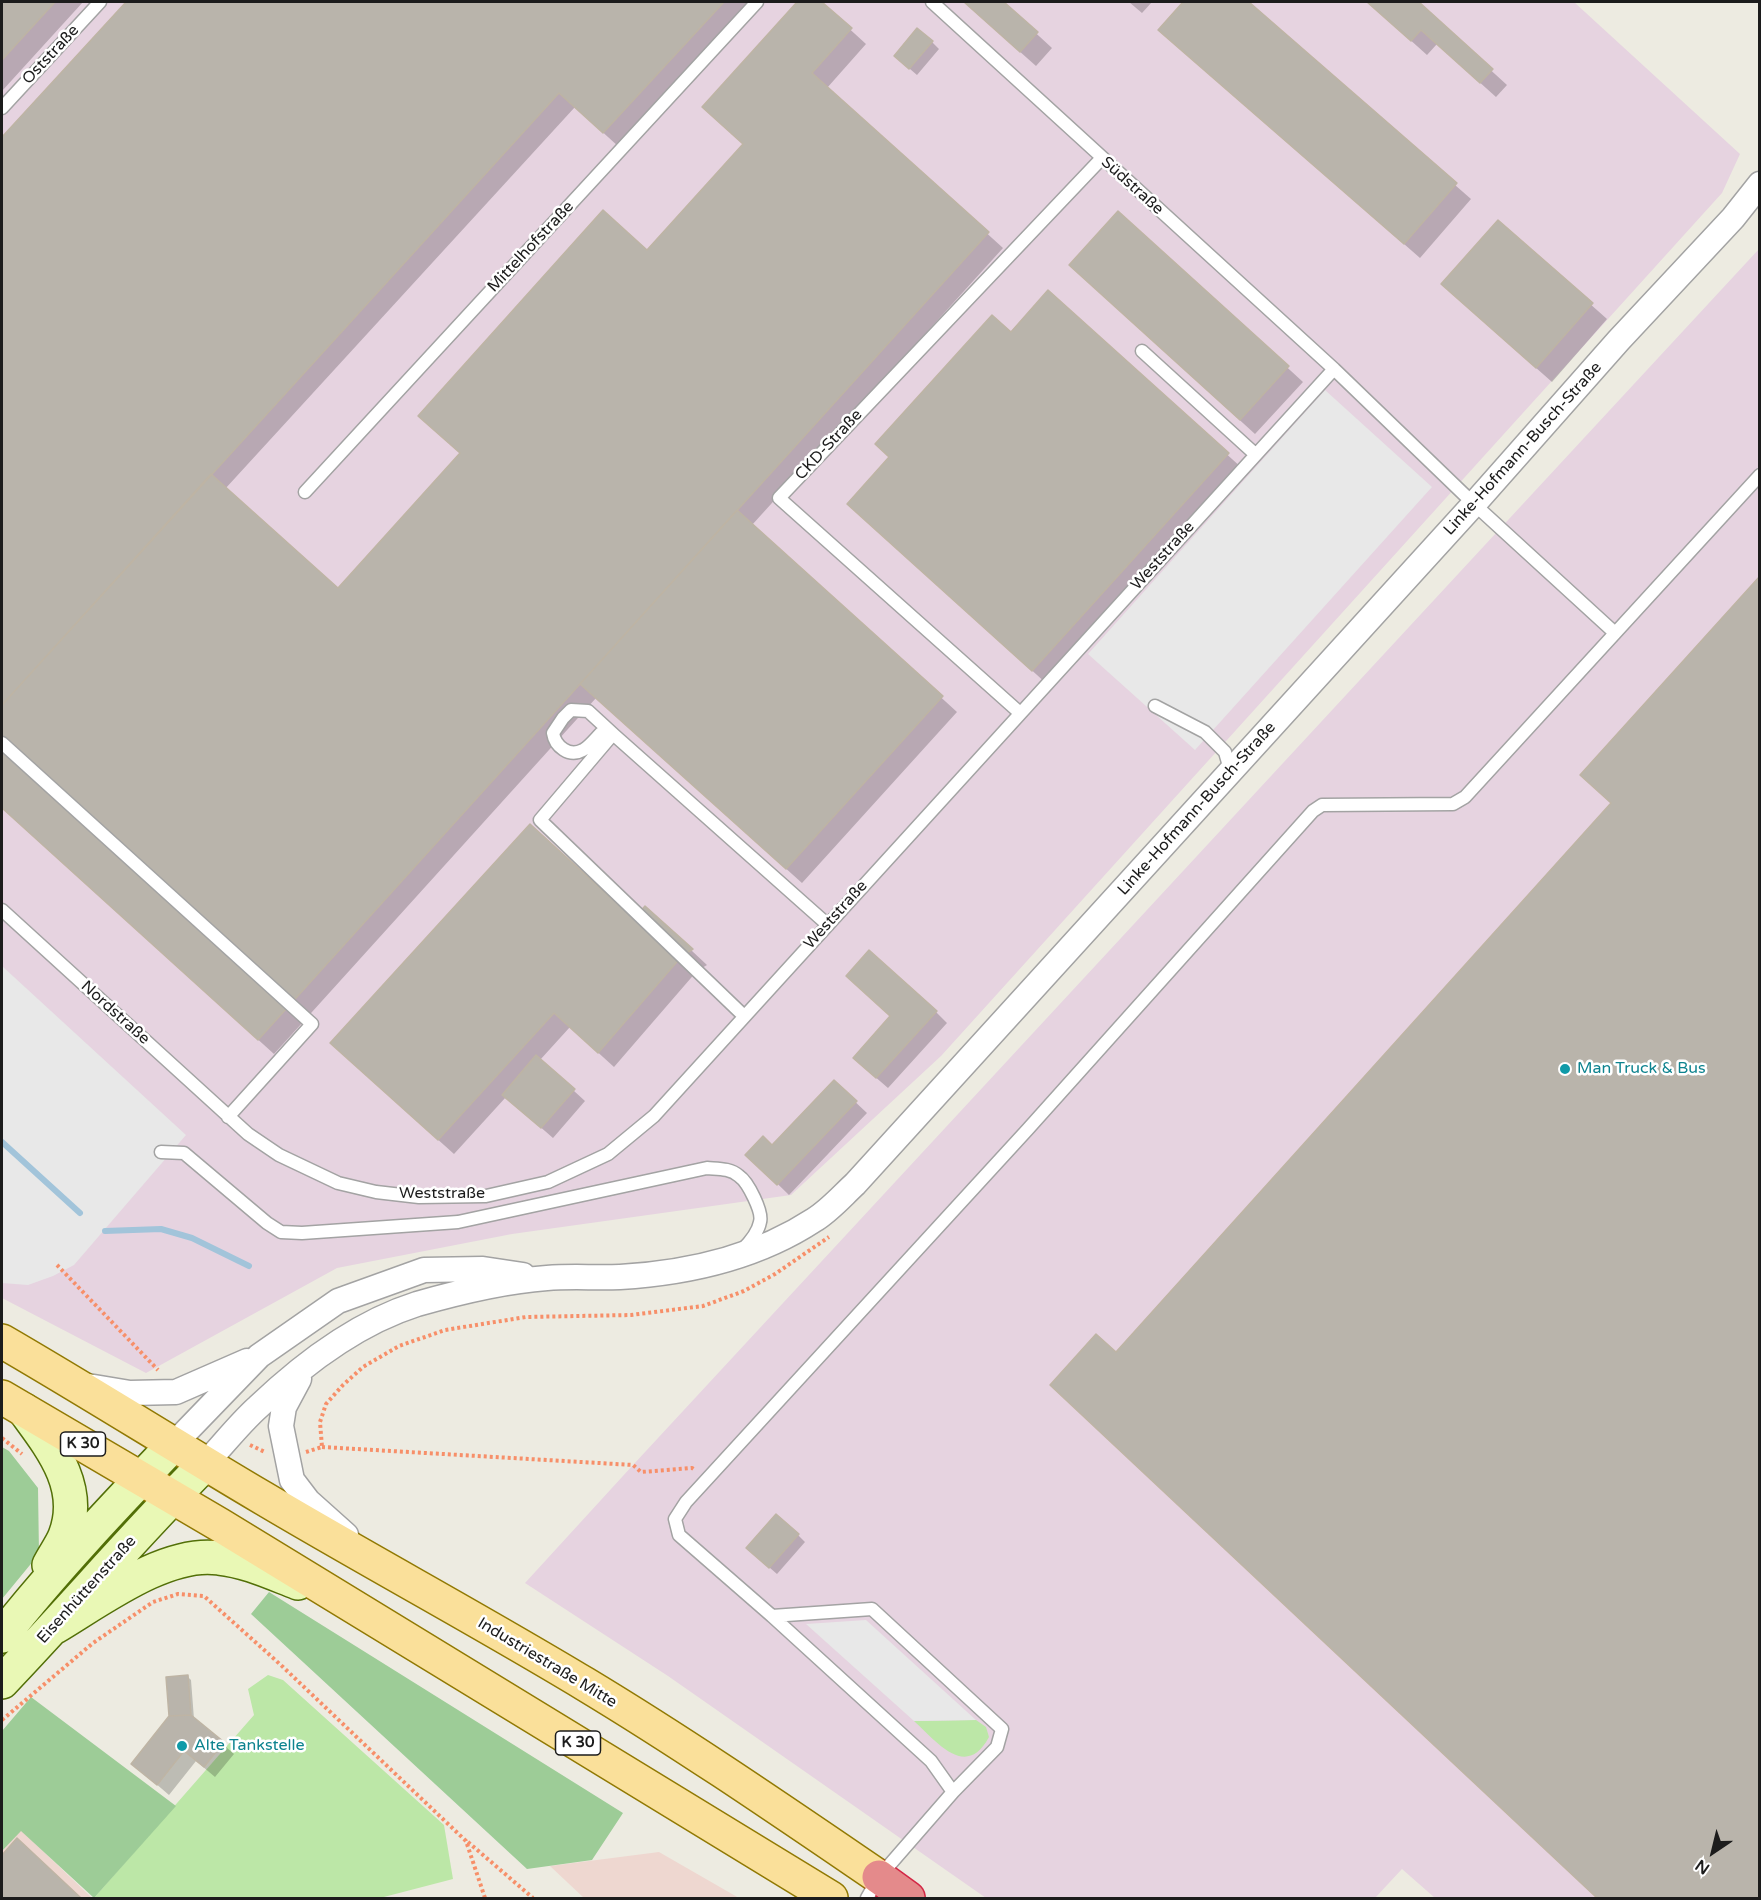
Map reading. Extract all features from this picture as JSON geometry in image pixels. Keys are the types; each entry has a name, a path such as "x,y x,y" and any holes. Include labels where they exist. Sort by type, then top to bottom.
{"highway":[{"name":"Industriestraße Mitte","path":"873,1888 908,1899"}],"main road":[{"name":"Industriestraße Mitte","path":"2,1341 77,1384 205,1464 586,1684 729,1774 873,1888"},
{"name":"K 30","path":"13,1404 141,1478 566,1735 831,1899"}],"street":[{"name":"Linke-Hofmann-Busch-Straße","path":"205,1464 257,1407 306,1366 343,1338 384,1317 416,1305 487,1287 546,1278 621,1277 695,1268 734,1258 783,1239 816,1219 855,1184 1230,773 1619,340 1733,218 1760,184"},
{"name":"Linke-Hofmann-Busch-Straße","path":"173,1445 259,1356 338,1301 424,1270 483,1269 546,1278"},
{"path":"77,1384 130,1394 176,1392 259,1356"},
{"path":"306,1366 284,1407 281,1426 292,1480 308,1501 376,1563"},
{"path":"13,1404 49,1444 67,1478 71,1504 65,1535 29,1601"},
{"name":"Eisenhüttenstraße","path":"2,1636 29,1601 173,1445"},
{"name":"Eisenhüttenstraße","path":"2,1682 205,1464"},
{"path":"55,1627 140,1576 179,1561 197,1558 219,1558 250,1564 338,1598"}],"lane":[{"name":"Oststraße","path":"2,108 100,2"},
{"name":"Mittelhofstraße","path":"305,492 757,2"},
{"name":"Südstraße","path":"932,2 1334,369 1474,504 1615,633"},
{"name":"CKD-Straße","path":"1020,713 779,498 1102,158"},
{"path":"1142,351 1255,454"},
{"name":"Weststraße","path":"228,1117 279,1155 338,1183 376,1192 419,1197 486,1196 548,1182 608,1154 654,1116 1334,369"},
{"path":"953,1792 931,1761 679,1535 675,1519 686,1502 1028,1129 1313,811 1322,805 1453,804 1465,797 1760,475"},
{"path":"1155,706 1205,732 1225,752 1230,773"},
{"path":"613,734 601,733 582,750 574,752 561,749 555,742 553,733 571,710 588,711 828,925"},
{"path":"613,734 540,820 744,1016"},
{"path":"2,743 312,1024 228,1117"},
{"name":"Nordstraße","path":"2,910 228,1117"},
{"path":"161,1152 184,1153 267,1223 281,1232 302,1233 458,1222 707,1168 727,1169 740,1176 759,1206 761,1221 751,1240 734,1258"},
{"path":"772,1616 872,1609 1002,1729 997,1747 953,1792 873,1888"}],"path":[{"path":"322,1447 320,1422 326,1404 363,1367 399,1346 445,1330 526,1317 631,1315 703,1306 744,1291 775,1274 825,1242 832,1235"},
{"path":"57,1265 176,1392"},
{"path":"286,1458 322,1447 633,1465 641,1472 692,1468 706,1480"},
{"path":"2,1720 93,1643 153,1602 178,1593 204,1596 283,1667 466,1841 533,1899"},
{"path":"466,1841 485,1899"}],"shaded area":[{"path":"2,2 1574,2 1740,154 1722,193 941,1056 791,1195 512,1234 337,1268 146,1373 2,1298"},
{"path":"1759,249 1759,1898 1435,1898 1402,1869 1375,1898 986,1898 668,1676 525,1583"},
{"path":"1325,390 1432,487 1195,750 1088,654"},
{"path":"2,966 186,1135 74,1265 28,1285 2,1283"},
{"path":"866,1620 976,1720 914,1721 806,1624"},
{"path":"21,1830 92,1898 2,1898 2,1851"},
{"path":"659,1852 739,1898 584,1898 550,1866"}],"green space":[{"path":"2,1447 9,1451 38,1488 39,1554 2,1599"},
{"path":"269,1592 623,1813 592,1860 527,1869 251,1614"},
{"path":"268,1675 283,1680 444,1825 453,1879 380,1898 94,1898 254,1715 248,1689"},
{"path":"31,1697 176,1806 94,1898 21,1831 2,1851 2,1731"},
{"path":"976,1720 986,1727 989,1737 980,1750 971,1756 961,1756 942,1747 914,1721"}],"building":[{"path":"2,2 55,2 2,60"},
{"path":"126,2 724,2 603,133 559,93 2,705 2,137"},
{"path":"797,2 822,2 852,28 812,73 989,232 258,1040 2,808 2,705 211,474 338,588 460,453 418,416 603,210 647,250 743,144 702,107"},
{"path":"964,2 1004,2 1038,32 1020,52"},
{"path":"1183,2 1249,2 1457,183 1404,244 1158,30"},
{"path":"1367,2 1419,2 1493,69 1480,83 1421,30 1411,41"},
{"path":"917,28 933,41 909,69 894,56"},
{"path":"1118,211 1289,366 1240,420 1069,265"},
{"path":"1498,220 1593,303 1536,368 1441,284"},
{"path":"1048,290 1229,453 1032,671 847,504 889,457 875,444 992,315 1011,332"},
{"path":"737,510 943,696 786,869 580,684"},
{"name":"Man Truck & Bus","path":"1760,576 1760,1898 1597,1898 1050,1385 1096,1334 1116,1352 1611,803 1580,775"},
{"path":"530,824 634,919 645,906 693,949 682,956 598,1053 554,1013 438,1140 330,1043"},
{"path":"869,950 937,1011 876,1078 853,1058 890,1016 846,976"},
{"path":"536,1055 575,1089 541,1128 502,1095"},
{"path":"834,1080 857,1101 777,1185 745,1155 763,1136 772,1145"},
{"path":"776,1514 799,1534 769,1568 746,1548"},
{"name":"Alte Tankstelle","path":"188,1675 191,1715 169,1716 166,1677"},
{"name":"Alte Tankstelle","path":"191,1715 224,1742 204,1767 184,1751 157,1785 131,1764 169,1716"},
{"path":"17,1838 81,1898 2,1898 2,1855"}],"waterway":[{"path":"2,1142 80,1213"},
{"path":"105,1231 161,1229 192,1238 249,1266"}],"place":[{"name":"Man Truck & Bus","path":"1565,1069"},
{"name":"Alte Tankstelle","path":"182,1746"}]}
